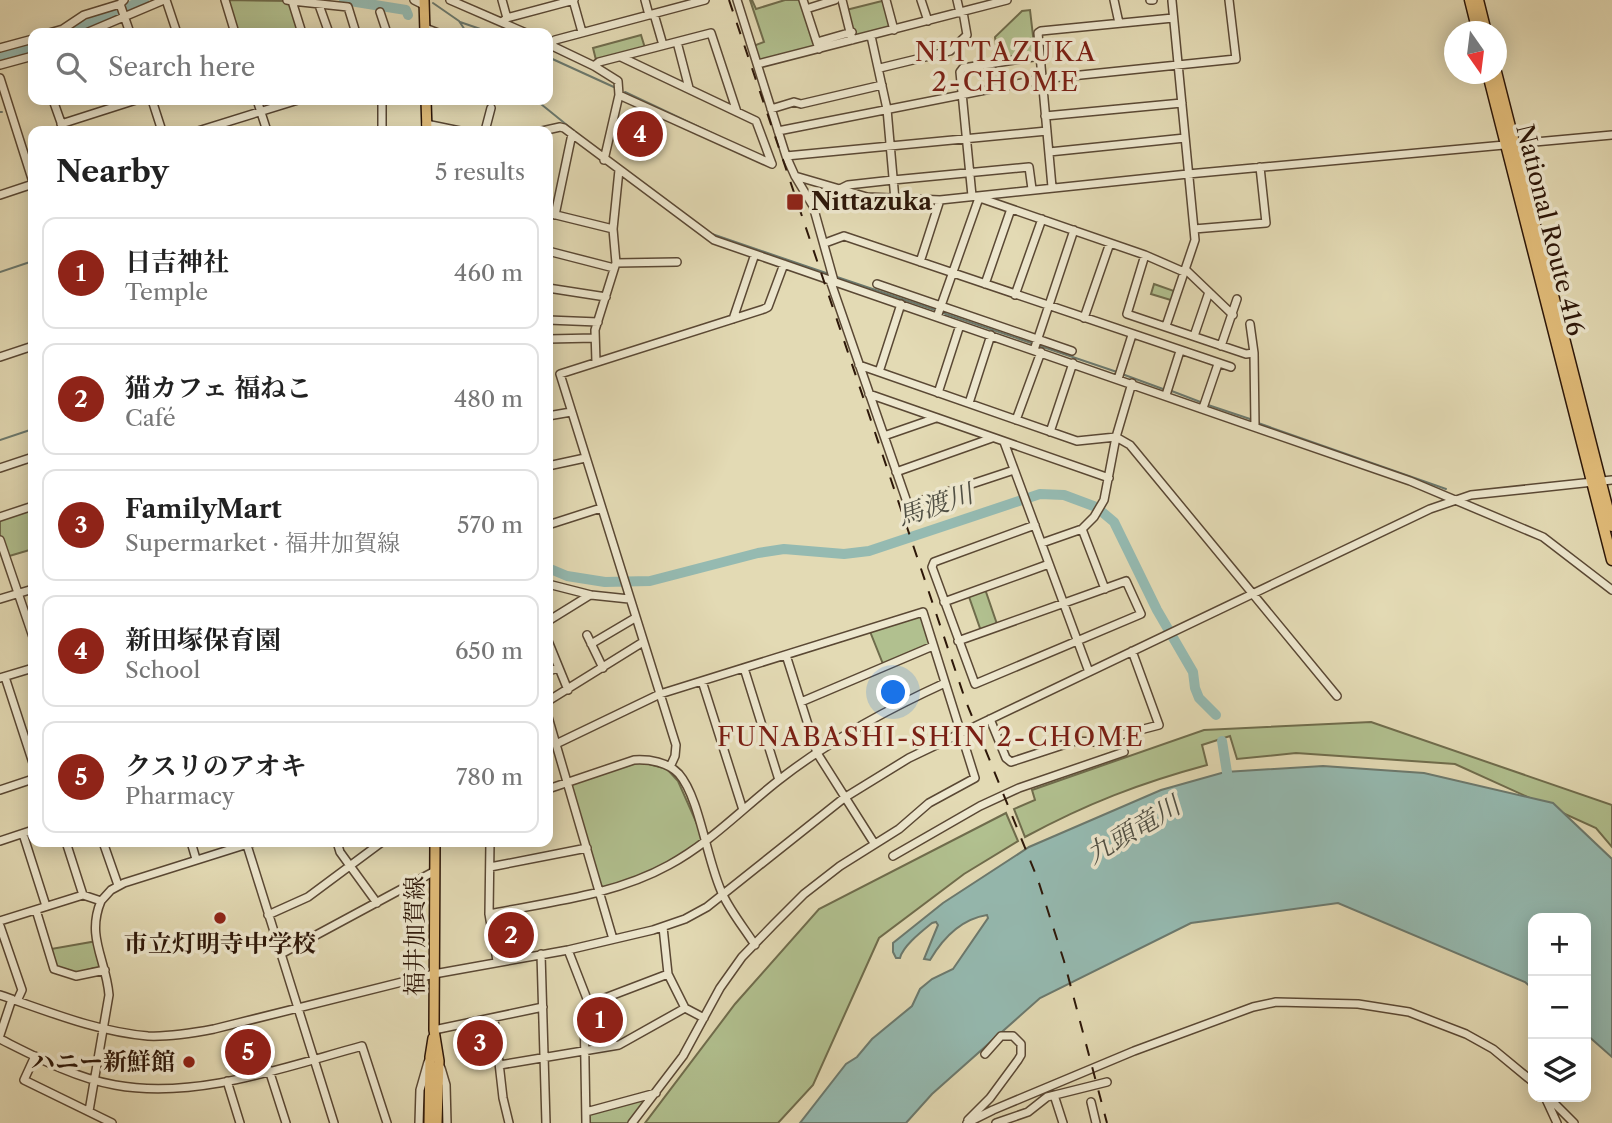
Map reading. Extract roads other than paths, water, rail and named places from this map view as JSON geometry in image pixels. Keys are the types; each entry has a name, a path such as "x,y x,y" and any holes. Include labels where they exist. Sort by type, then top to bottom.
{"highway":[{"path":"1470,0 1475,21"},
{"path":"1478,0 1483,21"},
{"name":"National Route 416","path":"1492,84 1511,145"},
{"name":"National Route 416","path":"1498,84 1511,145 1597,482 1612,561"},
{"name":"National Route 416","path":"1597,482 1612,526"}],"main road":[{"path":"421,2 425,28"},
{"path":"426,105 427,126"},
{"name":"福井加賀線","path":"435,847 434,1059 437,1123"},
{"name":"福井加賀線","path":"429,1123 434,1059"}],"street":[{"path":"98,28 165,0 175,28"},
{"path":"225,0 233,28"},
{"path":"450,0 505,20 518,28"},
{"path":"502,0 505,20"},
{"path":"505,20 573,0 582,32"},
{"path":"645,0 663,46"},
{"path":"553,41 705,0"},
{"path":"737,0 786,156 813,206 859,365 908,505 1014,470"},
{"path":"803,0 818,46"},
{"path":"806,9 835,0"},
{"path":"842,0 852,36"},
{"path":"886,0 894,30"},
{"path":"921,0 928,22"},
{"path":"880,68 950,51 967,35 957,0"},
{"path":"758,64 852,36 871,36 1007,0"},
{"path":"1114,0 1119,23"},
{"path":"1166,326 1195,240 1173,0"},
{"path":"778,131 1042,79 1236,59 1229,0"},
{"path":"300,28 290,1 348,7 354,28"},
{"path":"64,28 84,15 122,2 128,28"},
{"path":"319,5 327,28"},
{"path":"380,12 385,28"},
{"path":"1052,187 1038,36 1041,31 1173,18"},
{"path":"594,66 599,62 711,33 737,113"},
{"path":"871,36 887,109 895,200"},
{"path":"0,48 28,40"},
{"path":"677,42 689,88"},
{"path":"553,46 618,80 619,95 604,160"},
{"path":"939,311 975,197 969,173 960,72 963,68 1040,56"},
{"path":"0,65 28,57"},
{"path":"619,95 772,164 756,121 620,57"},
{"path":"0,78 28,167"},
{"path":"771,109 882,85"},
{"path":"1045,116 1182,103"},
{"path":"55,105 61,126"},
{"path":"67,126 123,105"},
{"path":"154,105 160,126"},
{"path":"259,105 265,126"},
{"path":"215,126 283,105"},
{"path":"380,126 382,105"},
{"path":"486,126 491,108"},
{"path":"553,129 560,127 572,134 706,236 901,304 939,311 960,325 991,335 1072,351"},
{"path":"786,156 1047,131"},
{"path":"553,206 572,134"},
{"path":"795,176 867,197 940,200 1052,187 1612,135"},
{"path":"1049,152 1185,138"},
{"path":"840,189 848,185 1029,167 1032,190"},
{"path":"1194,229 1266,223 1260,167"},
{"path":"596,362 597,322 615,266 613,229 619,170"},
{"path":"0,195 28,185"},
{"path":"975,197 1184,270 1233,315"},
{"path":"920,262 940,200"},
{"path":"985,284 1011,209"},
{"path":"553,214 613,229"},
{"path":"1015,295 1042,219"},
{"path":"1016,420 1048,306 1074,230"},
{"path":"825,243 844,236 1231,368"},
{"path":"1084,318 1110,243"},
{"path":"553,252 615,266 677,262"},
{"path":"733,319 755,254"},
{"path":"1144,255 1128,314 1246,354 1254,353"},
{"path":"670,766 676,756 676,745 560,374 768,307 784,264"},
{"path":"877,284 939,311 1037,346 1073,363 1119,375 1132,383 1204,405 1410,481 1543,537 1612,590"},
{"path":"553,289 606,297"},
{"path":"1194,336 1209,292"},
{"path":"1222,345 1237,299"},
{"path":"879,372 901,304"},
{"path":"553,320 597,322"},
{"path":"1250,324 1254,353 1255,426"},
{"path":"938,393 960,325"},
{"path":"969,404 991,335"},
{"path":"1119,375 1132,335"},
{"path":"553,339 595,338"},
{"path":"0,357 28,348"},
{"path":"1167,392 1180,351"},
{"path":"1050,432 1073,363"},
{"path":"1204,405 1218,363"},
{"path":"859,365 1077,441 1116,437 1130,445 1337,696"},
{"path":"1042,543 1082,529 1094,517 1104,500 1116,437 1132,383"},
{"path":"869,394 1109,478"},
{"path":"553,415 571,412"},
{"path":"884,436 937,418"},
{"path":"896,472 992,438"},
{"path":"1004,442 1089,672"},
{"path":"553,465 585,458"},
{"path":"0,468 28,459"},
{"path":"0,995 104,1028 149,1036 183,1034 298,1009 434,974 568,950 663,927 697,913 844,798 900,763 1132,651 1453,500 1479,494 1612,480"},
{"path":"0,517 28,508"},
{"path":"553,523 601,508"},
{"path":"958,641 1126,581 1140,614 975,684 958,641 932,567 934,562 1035,525"},
{"path":"1082,529 1105,589"},
{"path":"0,540 28,623"},
{"path":"944,602 1049,564"},
{"path":"553,585 591,595 629,599"},
{"path":"0,599 28,591"},
{"path":"553,618 591,595"},
{"path":"556,744 660,694 923,612 975,778 929,803 900,828 874,843 804,894 755,945 719,988 682,1056 632,1123"},
{"path":"591,644 635,618"},
{"path":"587,635 603,668"},
{"path":"553,698 643,642"},
{"path":"801,702 933,646"},
{"path":"990,719 1006,758 1011,762 1074,741 1094,742 1159,725 1132,651"},
{"path":"553,653 568,690"},
{"path":"786,655 817,753 874,843"},
{"path":"553,670 559,668"},
{"path":"744,668 779,780"},
{"path":"28,670 3,677 28,749"},
{"path":"702,681 743,810"},
{"path":"489,914 599,891 645,877 671,864 705,842 779,780 817,753 893,706 944,682"},
{"path":"553,734 613,939"},
{"path":"893,856 980,806 1019,788 1124,752"},
{"path":"553,787 634,760 645,759 670,766 679,773 690,792 722,894 755,945"},
{"path":"0,790 28,781"},
{"path":"0,841 28,832"},
{"path":"23,834 46,906"},
{"path":"68,847 83,895"},
{"path":"105,847 118,885"},
{"path":"193,847 197,859"},
{"path":"89,1111 109,995 94,928 101,901 118,885 236,847"},
{"path":"250,847 268,915 334,1123"},
{"path":"338,847 377,903"},
{"path":"268,915 308,897 375,847"},
{"path":"490,847 489,914 497,961"},
{"path":"490,867 587,848"},
{"path":"281,954 435,871"},
{"path":"101,901 83,895 0,923 22,990 15,1000 0,1037 36,1056 96,1080 114,1085 156,1089 189,1088 227,1081 362,1046 387,1123"},
{"path":"36,909 54,969 76,976 105,970"},
{"path":"663,927 668,974 685,1009 704,1017"},
{"path":"568,950 589,1004"},
{"path":"541,954 546,1123"},
{"path":"586,1123 584,1006 668,974"},
{"path":"966,1123 1134,1051 1253,1007 1276,1002 1358,1003 1409,1012 1466,1034 1493,1049 1528,1078"},
{"path":"434,1030 543,1007"},
{"path":"500,1065 619,1045 685,1009"},
{"path":"494,1019 503,1098 509,1123"},
{"path":"966,1123 990,1098 1018,1060 1021,1044 1013,1036 1001,1036 985,1054"},
{"path":"36,1056 24,1080 112,1123"},
{"path":"419,1123 420,1090 434,1059"},
{"path":"434,1059 446,1085 447,1123"},
{"path":"269,1070 286,1123"},
{"path":"227,1081 240,1123"},
{"path":"996,1123 1016,1119 1047,1097 1107,1082"},
{"path":"586,1112 657,1093"},
{"path":"1054,1095 1063,1123"},
{"path":"1091,1102 1096,1123"},
{"path":"1548,1102 1557,1123"},
{"path":"1551,1102 1574,1123"}],"water":[{"name":"九頭竜川","path":"1323,766 1424,773 1553,803 1612,859 1612,1057 1591,1038 1591,913 1528,913 1528,985 1338,903 1191,923 1040,998 932,1094 906,1123 800,1123 846,1064 912,1006 920,989 932,979 953,969 988,918 987,915 978,917 961,925 947,937 930,960 924,959 938,925 936,922 909,944 900,958 896,958 893,952 893,943 943,903 1029,847 1161,790 1225,772"}],"waterway":[{"name":"馬渡川","path":"80,28 144,0"},
{"name":"馬渡川","path":"344,0 406,10 408,15"},
{"path":"433,3 459,21 464,28"},
{"path":"460,22 477,28"},
{"name":"馬渡川","path":"0,55 28,48"},
{"path":"553,59 616,88"},
{"path":"625,92 716,135"},
{"path":"542,105 578,134"},
{"path":"712,234 829,274"},
{"path":"0,272 28,263"},
{"path":"834,276 935,310"},
{"path":"940,312 1034,344"},
{"path":"1040,346 1117,372"},
{"path":"1122,374 1163,389"},
{"path":"1169,390 1203,403"},
{"path":"1208,405 1250,419"},
{"path":"1258,423 1446,489"},
{"path":"0,440 28,431"},
{"name":"馬渡川","path":"553,570 567,576 605,582 650,581 758,553 784,549 844,554 869,551 1040,494 1064,495 1096,507 1114,522 1157,610 1193,672 1199,698 1216,715"},
{"name":"馬渡川","path":"1222,741 1229,785"}],"railway":[{"path":"729,0 965,699 1038,880 1064,961 1107,1123"}],"place":[{"name":"新田塚保育園","path":"640,134"},
{"name":"Nittazuka","path":"795,202"},
{"name":"市立灯明寺中学校","path":"220,918"},
{"name":"猫カフェ 福ねこ","path":"511,935"},
{"name":"日吉神社","path":"600,1020"},
{"name":"FamilyMart","path":"480,1043"},
{"name":"クスリのアオキ","path":"248,1052"},
{"name":"ハニー新鮮館","path":"189,1062"}],"district":[{"name":"NITTAZUKA 2-CHOME","path":"1006,67"},
{"name":"FUNABASHI-SHIN 2-CHOME","path":"931,737"}]}
